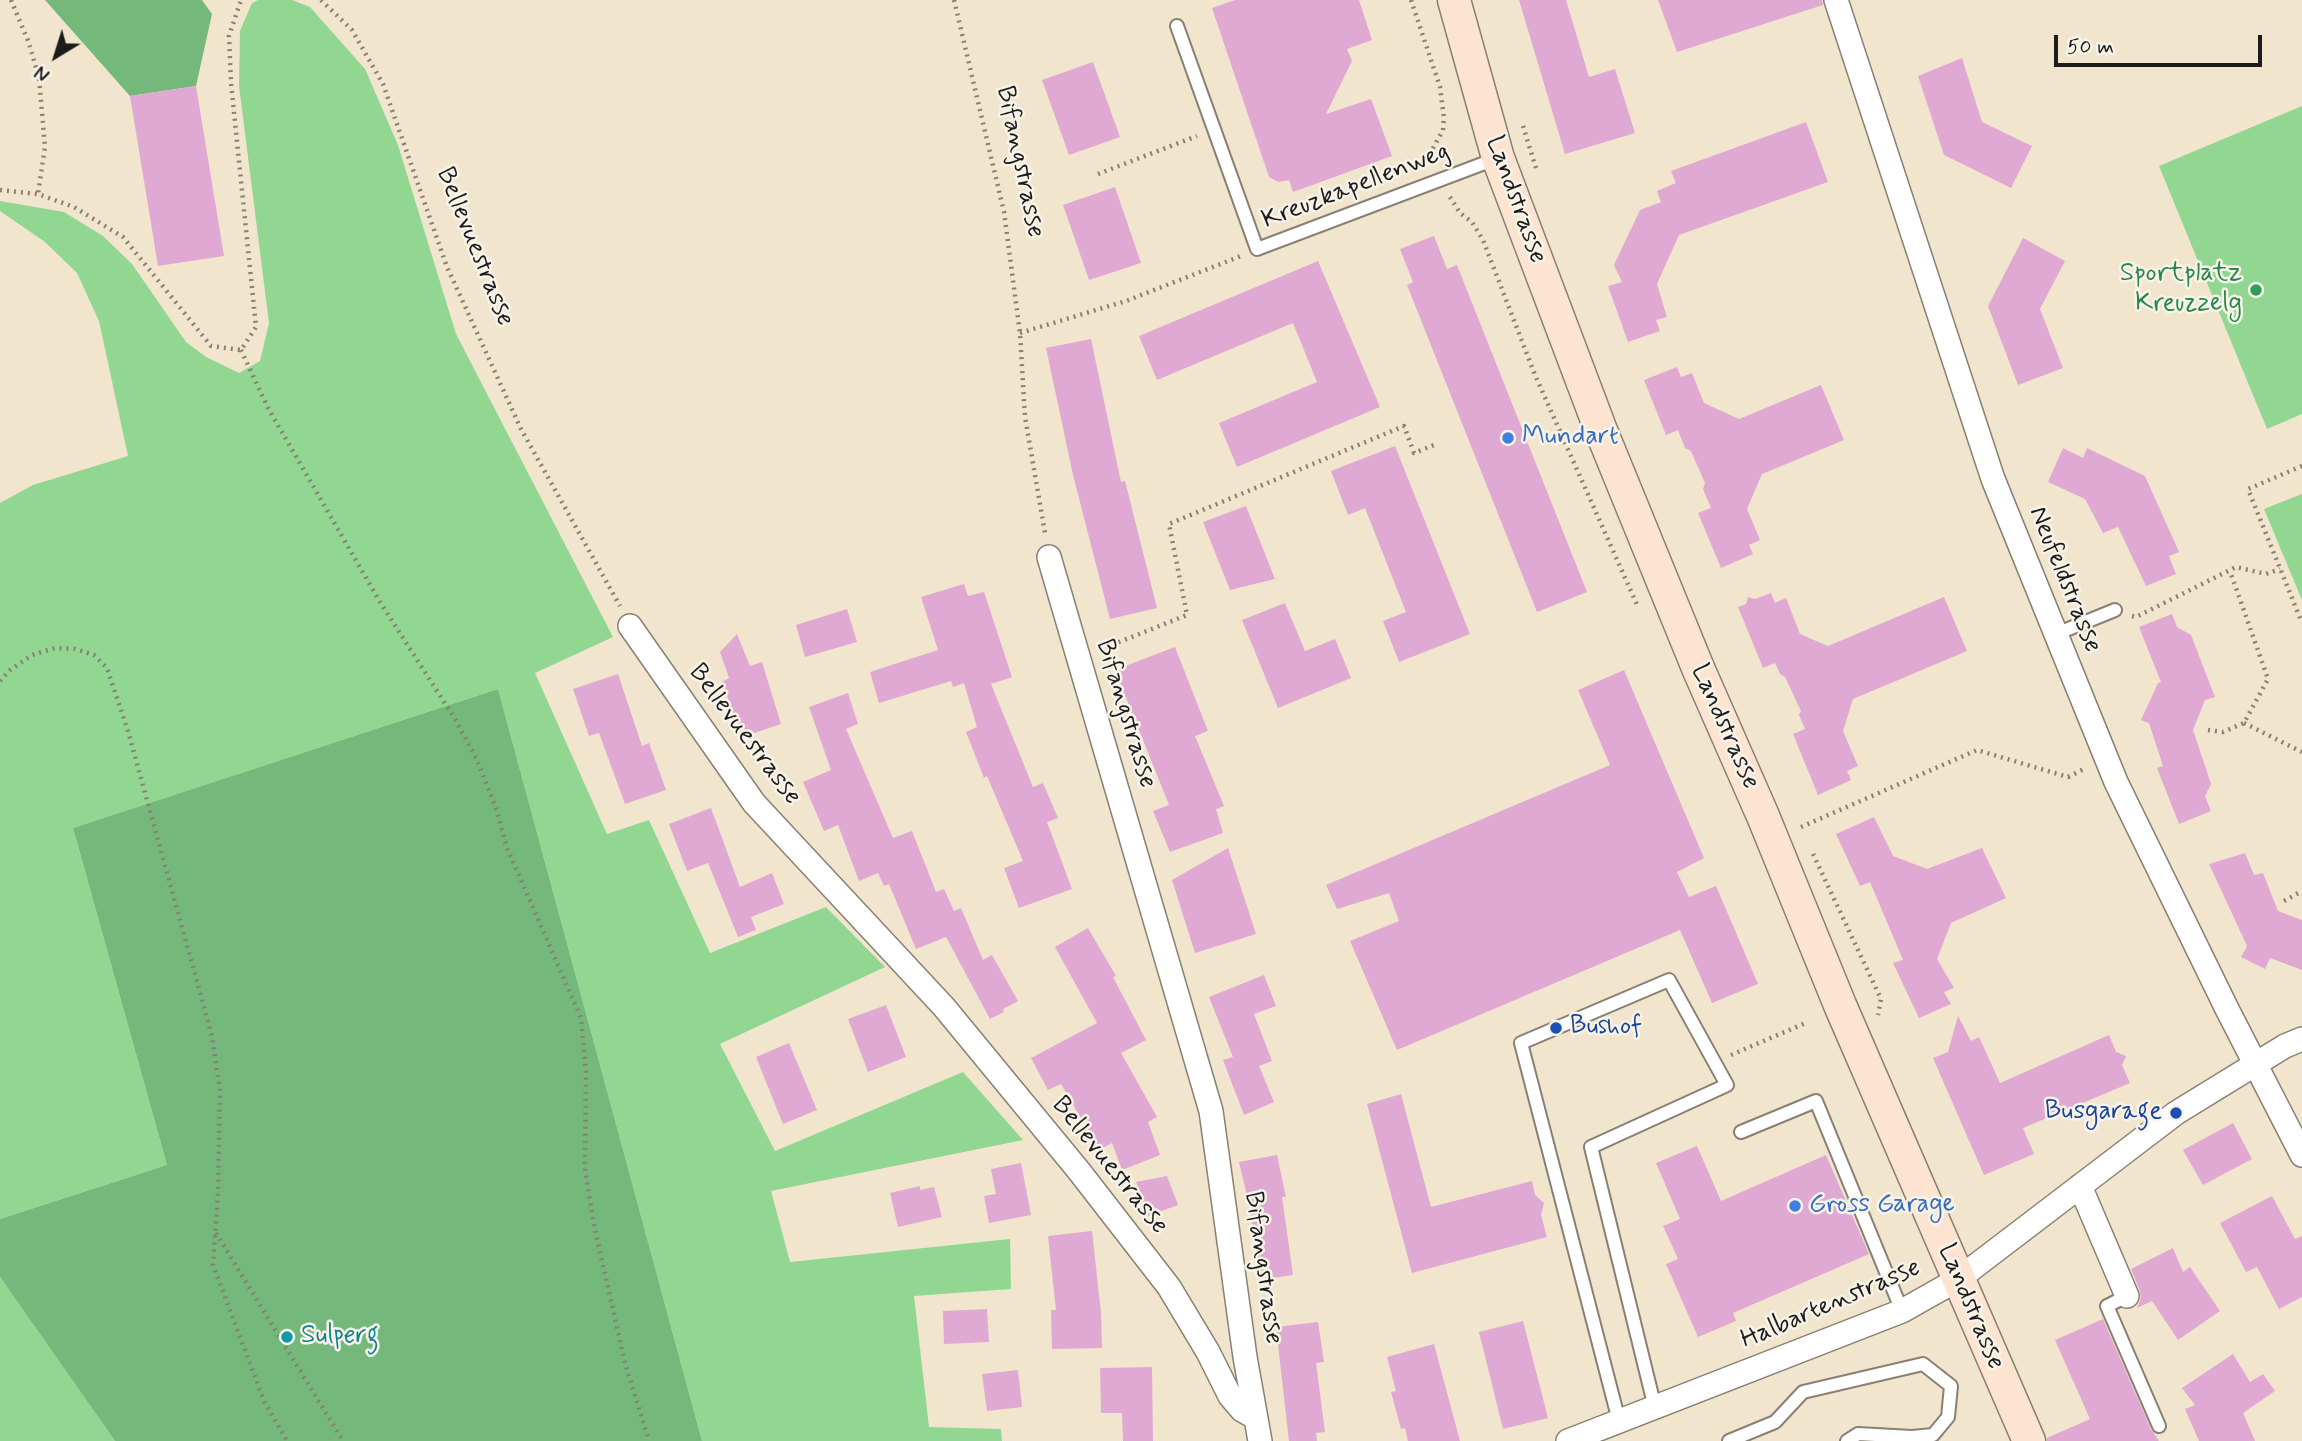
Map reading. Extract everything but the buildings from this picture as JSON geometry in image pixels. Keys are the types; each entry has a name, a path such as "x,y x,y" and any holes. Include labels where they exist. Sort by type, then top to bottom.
{"main road":[{"name":"Landstrasse","path":"1454,0 1498,158 1600,428 1840,1005 2029,1441"}],"street":[{"name":"Neufeldstrasse","path":"1836,0 1993,479 2106,757 2215,984 2302,1156"},
{"name":"Bifangstrasse","path":"1049,557 1211,1111 1245,1357 1260,1441"},
{"name":"Bellevuestrasse","path":"630,626 754,803 927,987 1079,1171 1170,1287 1230,1396 1242,1410 1256,1418"},
{"name":"Halbartenstrasse","path":"1568,1441 1623,1431 1655,1408 1902,1311 1957,1280 2176,1114 2286,1046 2302,1039"},
{"path":"2080,1186 2127,1296"}],"lane":[{"name":"Kreuzkapellenweg","path":"1177,26 1257,249 1498,158"},
{"path":"2056,634 2115,610"},
{"path":"1623,1431 1521,1043 1669,980 1727,1085 1591,1147 1655,1408"},
{"path":"1741,1132 1816,1101 1902,1311"},
{"path":"2127,1296 2107,1306 2158,1426"},
{"path":"1729,1441 1775,1422 1803,1392 1923,1364 1951,1386 1948,1417 1933,1435 1912,1437 1858,1434 1847,1441"}],"path":[{"path":"11,0 29,43 39,78 45,147 38,194"},
{"path":"241,0 229,36 230,59 256,327 241,350"},
{"name":"Bellevuestrasse","path":"321,0 352,30 383,84 458,292 521,429 630,626"},
{"name":"Bifangstrasse","path":"954,0 1004,212 1020,333 1025,417 1049,557"},
{"path":"1411,0 1440,87 1443,130 1432,150 1434,156"},
{"path":"1522,124 1538,174"},
{"path":"1098,174 1214,129"},
{"path":"0,190 38,194 74,207 122,237 211,346 241,350"},
{"path":"1451,201 1460,213 1472,222 1483,240 1535,375 1640,612"},
{"path":"1020,333 1126,301 1257,249"},
{"path":"241,350 268,408 380,602 477,760 496,808 507,848 580,1018 586,1072 585,1169 594,1225 625,1363 649,1441"},
{"path":"1079,658 1187,615 1168,524 1404,426 1414,453 1434,445"},
{"path":"2302,466 2248,489 2302,622"},
{"path":"2115,610 2136,617 2236,568 2266,574 2280,569"},
{"path":"2208,730 2223,732 2244,723 2268,679 2230,571"},
{"path":"0,681 10,670 32,656 55,649 75,649 94,655 107,668 128,731 212,1036 220,1091 220,1155 214,1265 264,1401 287,1441"},
{"path":"2244,723 2302,752"},
{"path":"1801,827 1977,750 2068,777 2106,757"},
{"path":"1795,815 1806,839"},
{"path":"1812,852 1881,999"},
{"path":"2284,901 2302,891"},
{"path":"1714,1062 1808,1022"},
{"path":"215,1231 343,1441"}],"green space":[{"path":"45,0 202,0 212,14 196,86 130,96"},
{"path":"258,0 292,0 310,7 365,69 398,145 456,334 613,637 535,673 607,834 649,820 710,953 826,907 885,967 720,1044 775,1151 963,1072 1023,1140 771,1191 790,1262 1010,1239 1011,1289 914,1296 929,1427 1001,1429 1002,1441 702,1441 498,689 73,828 167,1165 0,1219 0,503 33,485 128,456 99,321 77,273 45,242 0,211 0,201 64,212 103,236 132,264 186,342 206,357 239,373 260,361 269,323 239,86 240,31 252,3"},
{"name":"Sportplatz Kreuzzelg","path":"2302,106 2302,414 2267,429 2159,166"},
{"path":"2302,494 2302,600 2264,509"},
{"path":"498,689 702,1441 115,1441 0,1277 0,1219 167,1165 73,828"},
{"path":"0,1277 115,1441 0,1441"}],"place":[{"name":"Sportplatz Kreuzzelg","path":"2256,290"},
{"name":"Mundart","path":"1508,438"},
{"name":"Bushof","path":"1556,1028"},
{"name":"Busgarage","path":"2176,1113"},
{"name":"Gross Garage","path":"1795,1206"},
{"name":"Sulperg","path":"287,1337"}]}
